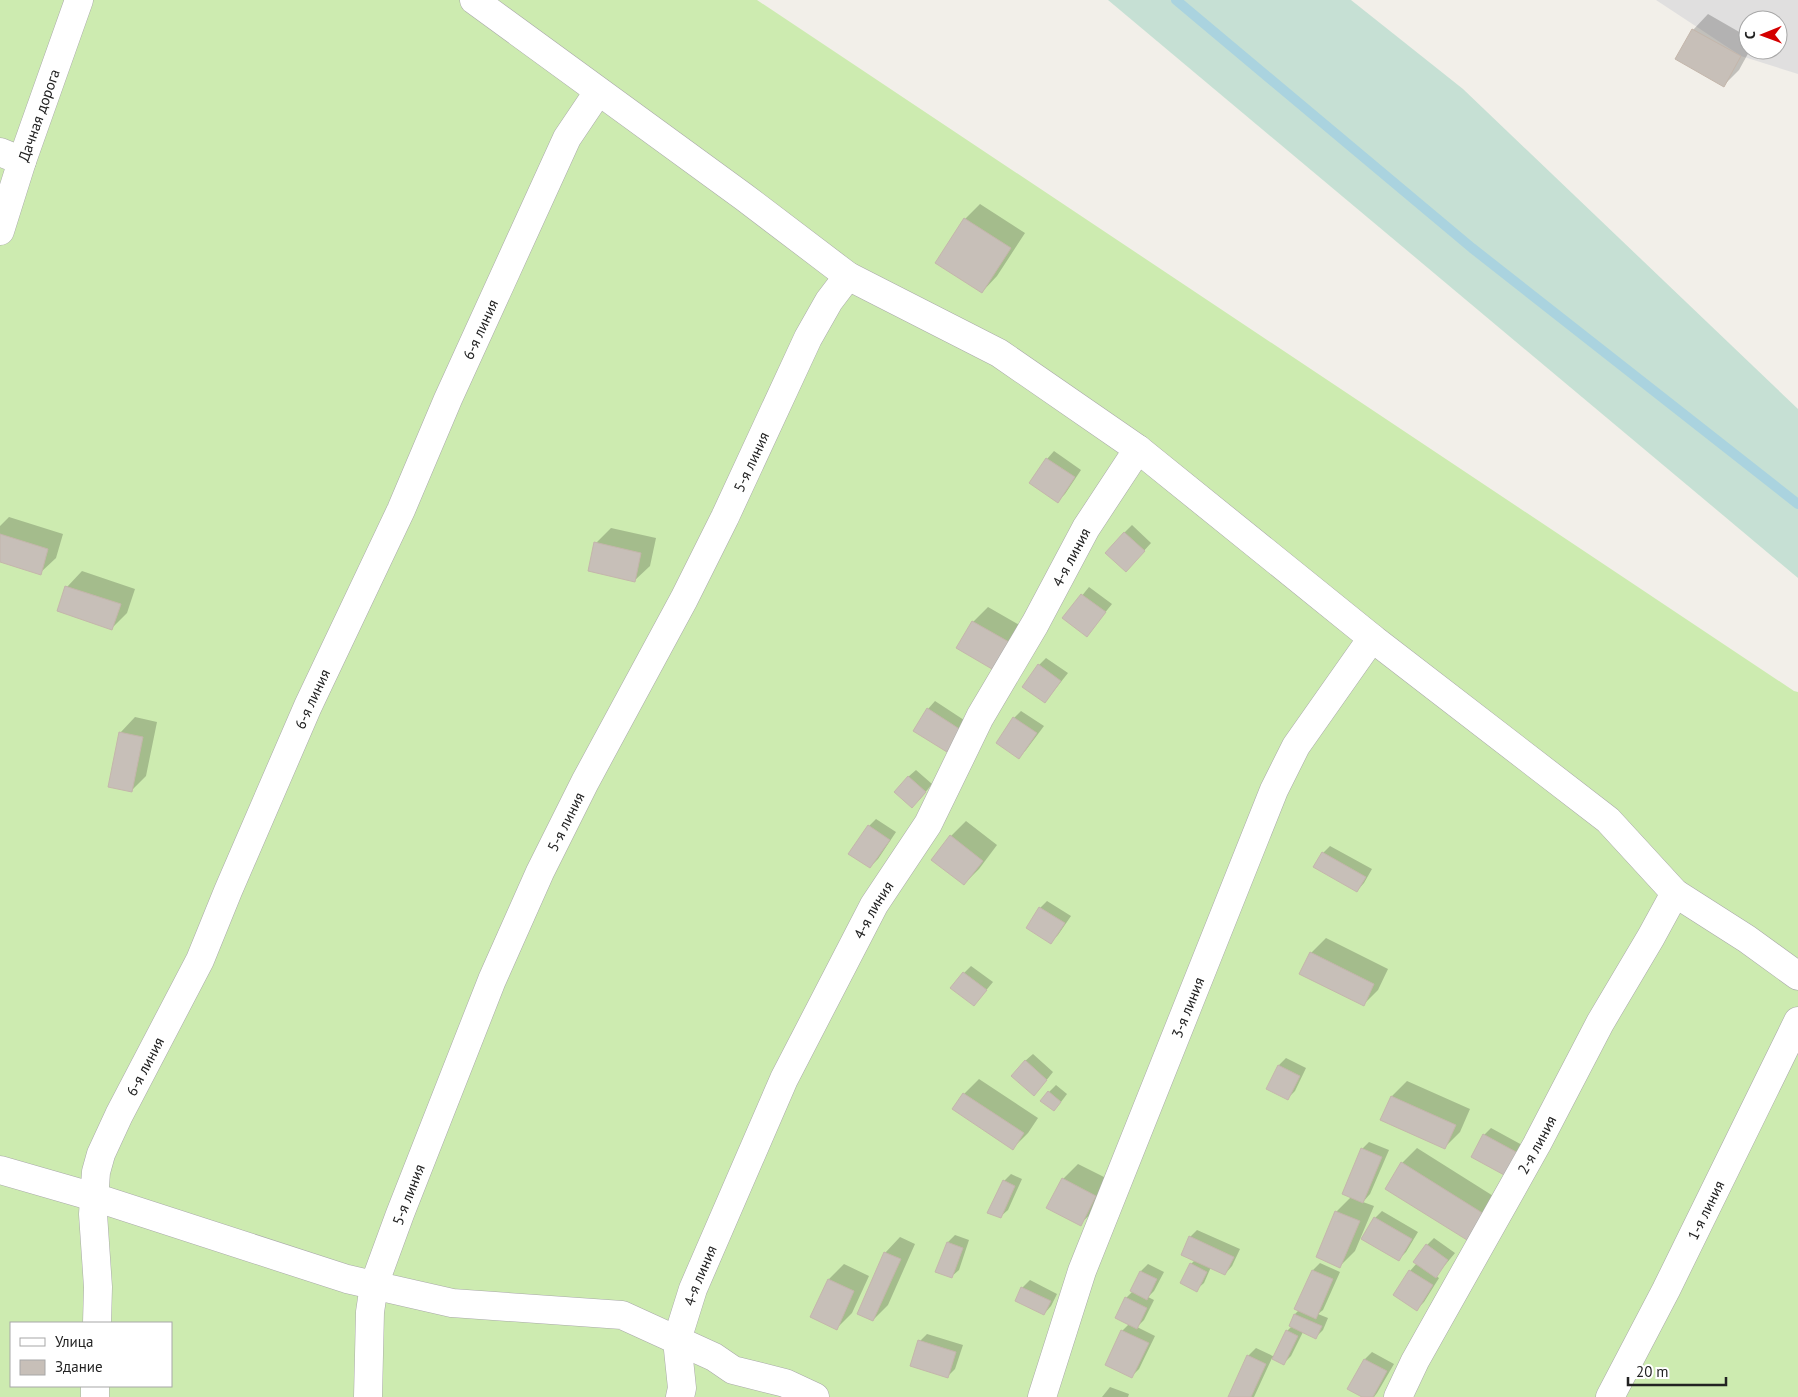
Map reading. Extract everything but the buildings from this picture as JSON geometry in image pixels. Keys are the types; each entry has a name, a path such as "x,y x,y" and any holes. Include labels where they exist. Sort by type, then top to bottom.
{"street":[{"name":"Дачная дорога","path":"0,231 11,156 79,0"},
{"path":"474,0 744,197 848,276 999,353 1138,449 1372,638 1608,820 1675,893 1747,939 1798,976"},
{"name":"6-я линия","path":"97,1322 98,1288 93,1214 96,1172 102,1154 119,1114 200,960 308,706 401,510 448,399 567,138 598,92"},
{"name":"5-я линия","path":"368,1397 370,1312 374,1285 492,980 540,872 684,599 725,517 808,338 829,301 848,276"},
{"name":"4-я линия","path":"680,1397 682,1388 677,1340 693,1289 784,1078 874,905 928,824 980,717 1035,624 1086,528 1138,449"},
{"name":"3-я линия","path":"1042,1397 1082,1271 1274,790 1296,746 1372,638"},
{"name":"2-я линия","path":"1398,1397 1415,1361 1537,1144 1600,1023 1675,893"},
{"name":"1-я линия","path":"1610,1397 1666,1290 1798,1021"},
{"path":"0,1170 94,1197 347,1279 452,1303 622,1315 714,1357 734,1370 785,1383 815,1397"}],"shaded area":[{"path":"1656,0 1798,0 1798,74 1754,60 1788,60 1788,10 1738,10 1738,54"}],"green space":[{"path":"0,0 757,0 1798,692 1798,1397 0,1397"},
{"path":"1108,0 1351,0 1463,89 1798,409 1798,578"}],"waterway":[{"path":"1176,0 1472,248 1798,504"}]}
